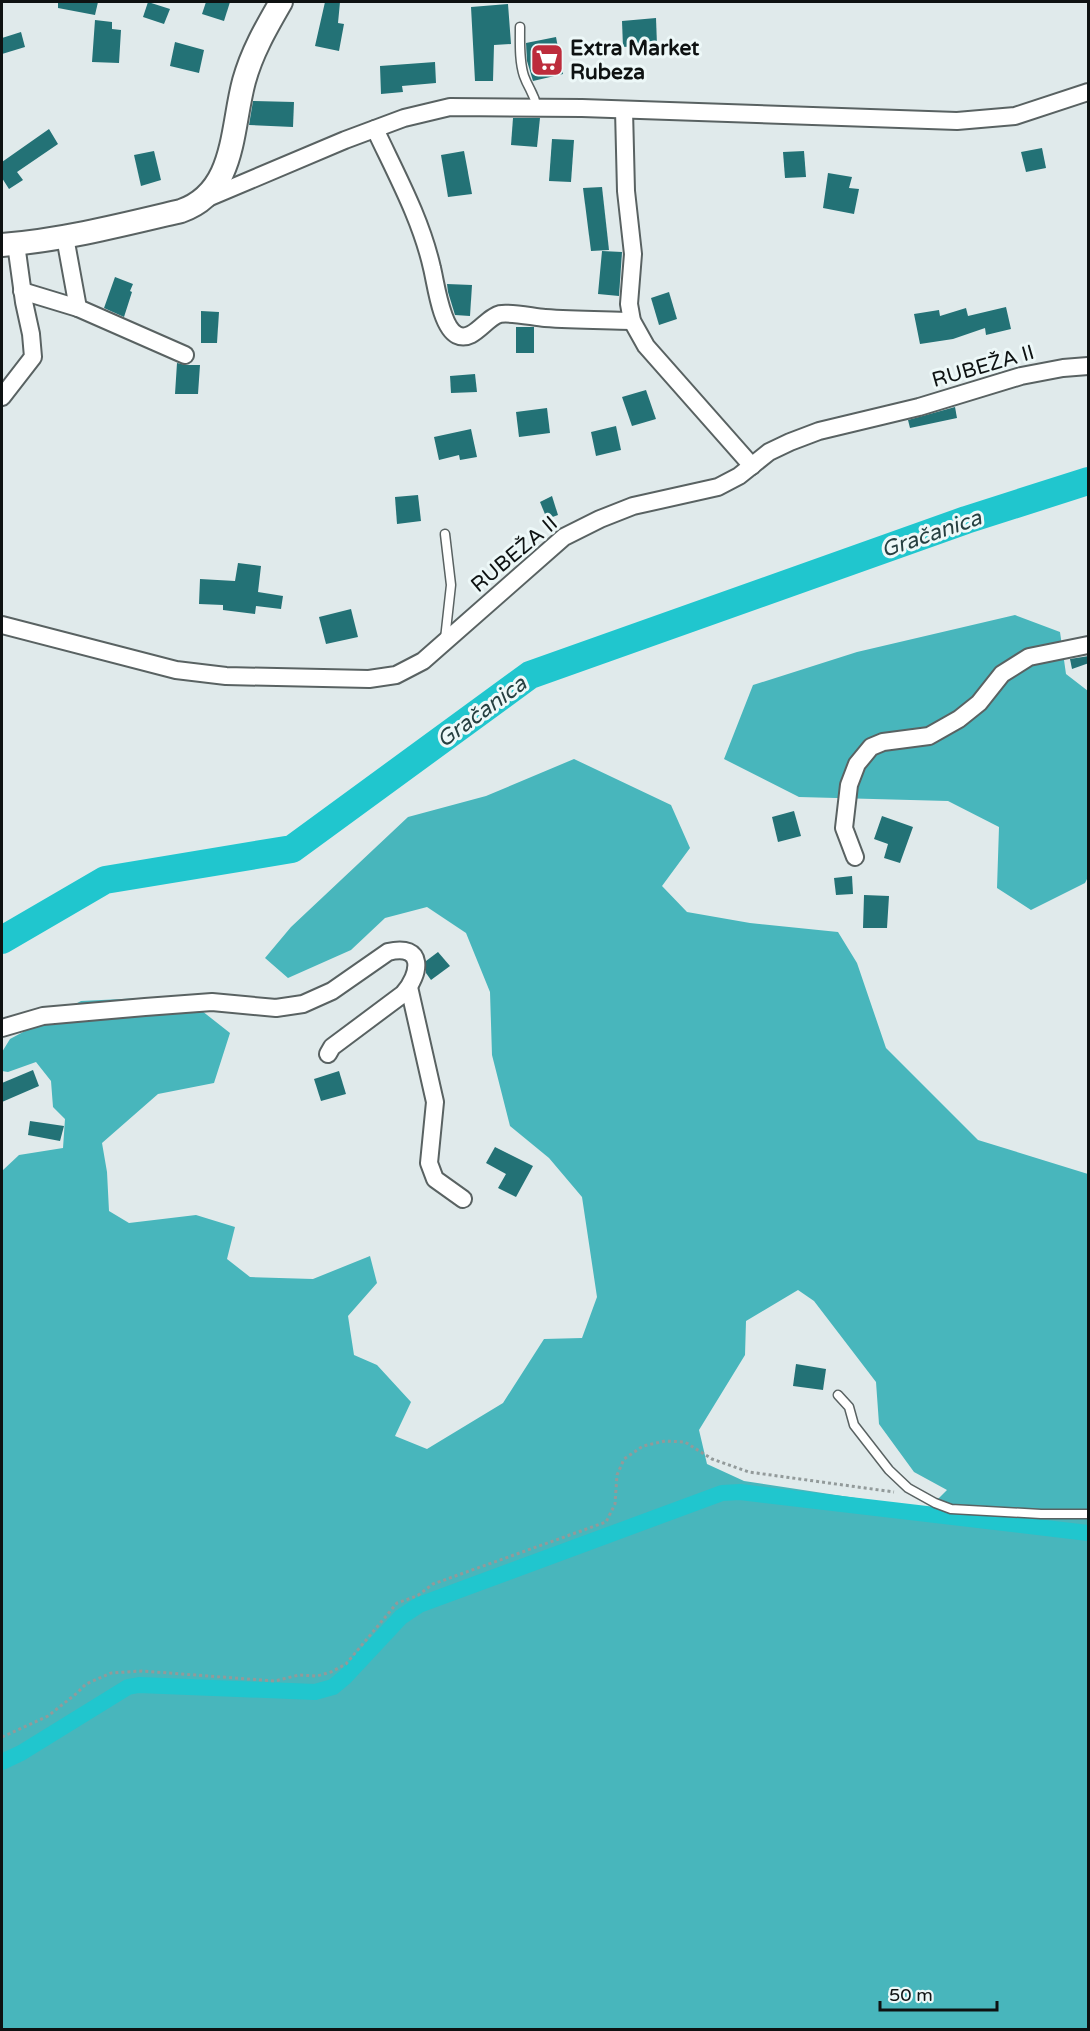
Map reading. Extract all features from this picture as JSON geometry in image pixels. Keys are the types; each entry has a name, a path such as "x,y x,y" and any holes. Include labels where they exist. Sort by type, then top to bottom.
{"street":[{"path":"203,201 223,175 244,82 257,43 280,2"},
{"path":"2,398 33,357 31,334 22,291 9,244 65,237 195,207 203,201 404,118 450,107 624,110 957,121 1015,116 1089,92"},
{"path":"624,110 626,190 633,254 629,304 632,321 646,346 752,466"},
{"path":"375,129 416,217 428,250 443,312 449,328 457,335 464,336 474,333 492,317 501,313 546,318 632,321"},
{"path":"65,237 78,308"},
{"path":"22,291 78,308 185,355"},
{"name":"RUBEŽA II","path":"2,625 176,670 226,676 369,679 396,675 423,662 564,537 600,519 633,506 718,487 739,476 769,452 819,431 919,407 1021,376 1089,366"},
{"path":"855,857 844,828 849,785 857,764 871,747 883,742 929,736 959,719 979,703 1002,674 1029,657 1089,645"},
{"path":"2,1028 43,1016 111,1010 212,1002 276,1008 303,1004 332,991 388,952 397,950 410,953 417,966 416,976 409,987 403,994 332,1047 327,1054"},
{"path":"409,987 435,1102 429,1163 435,1179 463,1199"}],"lane":[{"path":"520,27 524,77 535,95 537,108"},
{"path":"445,534 451,585 445,643"},
{"path":"838,1395 849,1407 854,1425 889,1470 920,1496 951,1509 1089,1514"}],"path":[{"path":"2,1737 48,1716 86,1684 111,1673 142,1671 274,1681 299,1675 317,1676 332,1672 346,1665 397,1604 417,1596 433,1584 606,1522 615,1504 617,1475 624,1459 643,1446 665,1441 685,1442 712,1459 749,1472 920,1496"}],"shaded area":[{"path":"1015,615 1060,632 1066,674 1088,691 1088,877 1085,883 1031,910 997,888 999,827 948,801 799,797 724,759 753,685 857,652"},
{"path":"574,759 671,805 690,848 662,886 687,912 750,923 838,932 857,963 886,1048 978,1140 1088,1174 1088,2029 2,2029 2,1171 19,1155 63,1148 65,1119 53,1107 51,1081 36,1062 8,1072 2,1071 2,1052 10,1039 81,1001 183,996 230,1033 214,1083 158,1094 102,1143 107,1172 109,1211 129,1223 196,1215 235,1227 227,1259 250,1277 313,1279 370,1256 377,1283 348,1316 354,1355 377,1365 411,1402 395,1436 427,1449 503,1403 544,1339 582,1338 597,1297 582,1197 549,1158 510,1126 492,1055 490,992 466,933 427,907 385,918 351,950 288,978 265,958 291,927 408,817 486,796","holes":["798,1290 814,1301 876,1382 879,1424 914,1472 947,1490 928,1509 744,1481 707,1464 699,1430 745,1355 746,1321"]}],"building":[{"path":"58,2 98,2 95,15 58,8"},
{"path":"148,2 170,9 164,24 143,17"},
{"path":"206,2 230,2 224,21 202,14"},
{"path":"325,2 340,2 338,23 344,24 339,51 315,46"},
{"path":"508,4 511,44 494,45 493,81 475,81 471,7"},
{"path":"656,18 657,45 623,47 622,21"},
{"path":"95,20 112,22 112,29 121,30 119,63 92,62"},
{"path":"21,32 25,47 2,54 2,38"},
{"path":"556,37 563,74 533,81 527,61 526,43"},
{"path":"175,42 204,50 199,73 170,66"},
{"path":"435,62 436,83 402,86 403,92 381,94 380,66"},
{"path":"253,101 294,102 293,127 249,125"},
{"path":"513,118 540,118 537,147 511,145"},
{"path":"49,129 58,144 17,172 23,180 9,189 2,178 2,162"},
{"path":"552,139 574,140 571,182 549,181"},
{"path":"1042,148 1046,168 1026,172 1021,152"},
{"path":"154,151 161,180 141,186 134,155"},
{"path":"464,151 472,194 448,197 441,155"},
{"path":"804,151 806,177 785,178 783,152"},
{"path":"828,173 852,177 849,188 859,189 854,214 823,208"},
{"path":"602,187 609,250 591,251 583,188"},
{"path":"602,251 622,252 619,296 598,294"},
{"path":"115,277 133,284 124,317 104,308"},
{"path":"447,284 472,285 470,316 455,315"},
{"path":"669,292 677,319 659,325 651,298"},
{"path":"1006,307 1011,329 986,335 985,328 953,339 920,344 914,314 939,310 940,316 966,308 968,316"},
{"path":"201,311 219,312 217,343 201,343"},
{"path":"516,327 534,327 534,353 516,353"},
{"path":"177,363 200,365 198,394 175,394"},
{"path":"475,374 477,392 451,393 450,376"},
{"path":"646,390 656,419 632,426 622,397"},
{"path":"955,407 957,418 910,428 908,420"},
{"path":"547,408 550,433 519,437 516,412"},
{"path":"616,426 621,450 596,456 591,432"},
{"path":"471,429 477,457 460,460 459,455 439,460 434,437"},
{"path":"418,495 421,521 397,524 395,497"},
{"path":"552,496 558,515 547,519 540,502"},
{"path":"238,563 261,566 258,592 283,596 281,609 256,606 255,614 223,610 223,605 199,604 200,579 235,581"},
{"path":"351,609 358,637 326,644 319,617"},
{"path":"1089,656 1089,663 1072,669 1070,659"},
{"path":"794,811 801,836 778,842 772,817"},
{"path":"882,816 913,827 900,863 884,858 888,844 874,839"},
{"path":"852,876 853,894 836,895 834,878"},
{"path":"864,895 889,896 887,928 863,928"},
{"path":"438,952 450,966 431,980 426,973 426,961"},
{"path":"33,1070 39,1086 2,1102 2,1083"},
{"path":"339,1071 346,1094 321,1101 314,1079"},
{"path":"30,1121 64,1126 60,1141 28,1135"},
{"path":"495,1147 533,1166 516,1197 498,1188 506,1174 486,1163"},
{"path":"796,1364 826,1369 823,1390 793,1386"}],"waterway":[{"name":"Gračanica","path":"2,940 105,880 292,849 530,675 966,520 1088,481"},
{"path":"2,1762 21,1753 128,1687 139,1685 315,1692 333,1687 401,1617 419,1605 722,1493 740,1492 1088,1533"}],"place":[{"name":"Extra Market Rubeza","path":"547,60"}]}
